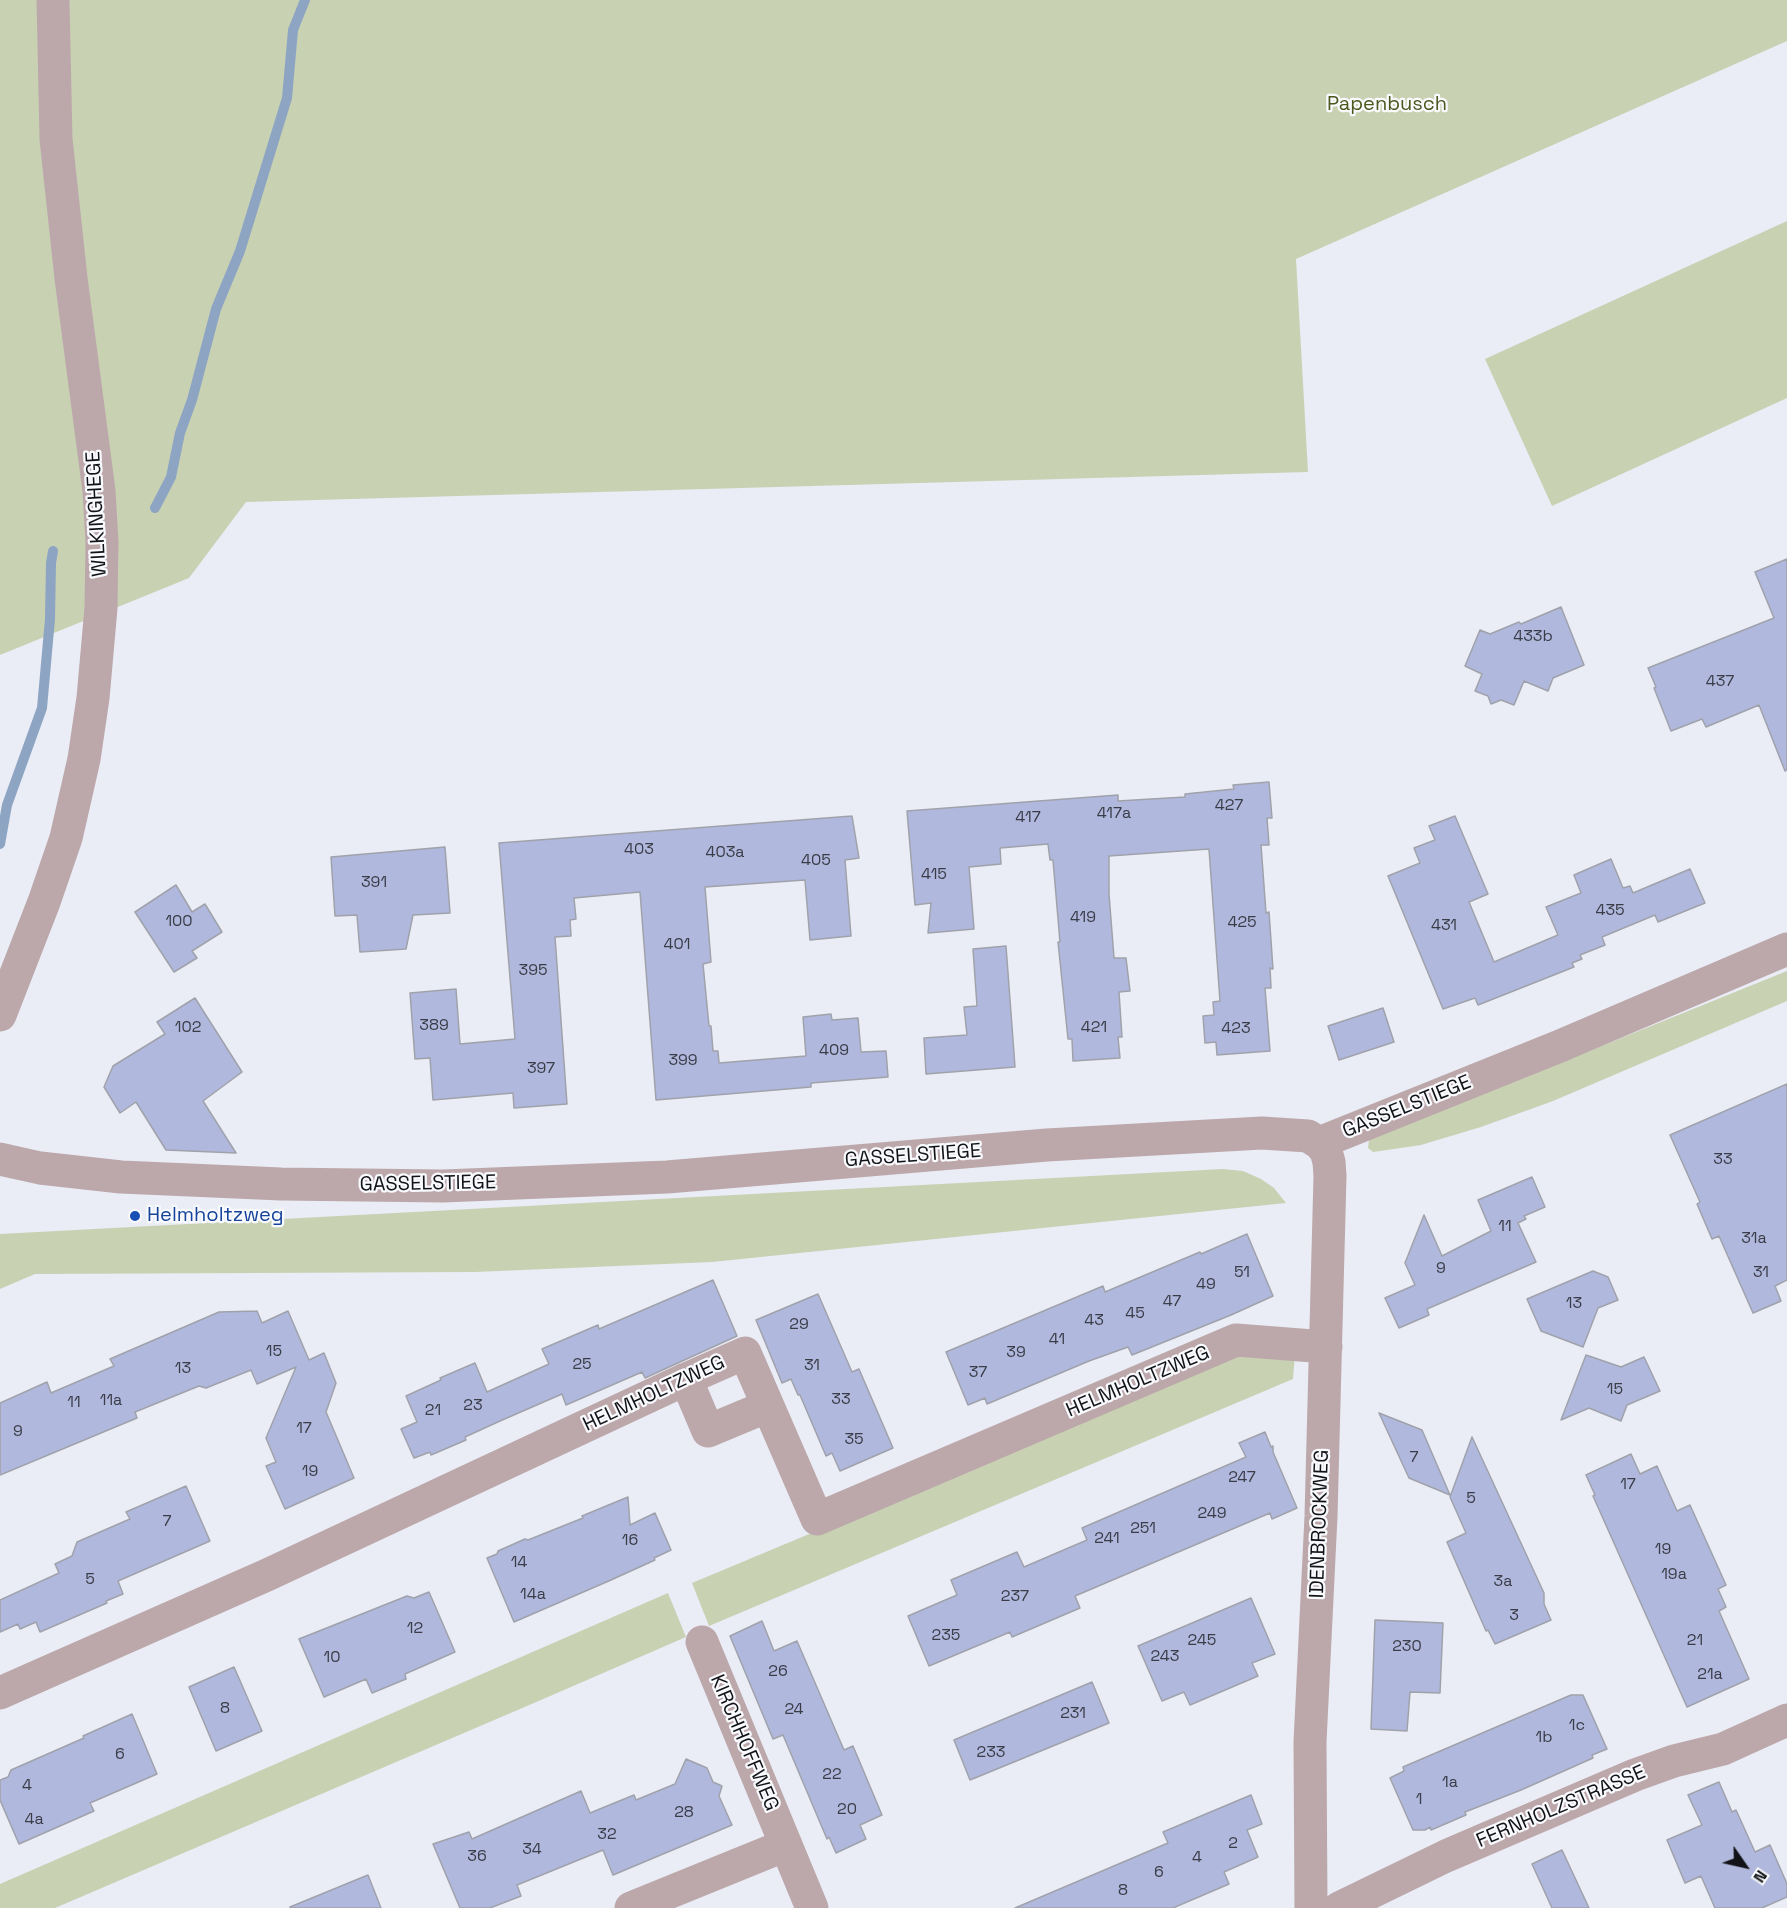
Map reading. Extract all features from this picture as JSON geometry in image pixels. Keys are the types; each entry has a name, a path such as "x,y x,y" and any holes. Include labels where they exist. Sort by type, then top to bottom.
{"street":[{"name":"WILKINGHEGE","path":"0,1015 44,902 69,827 84,759 93,698 101,608 102,542 99,491 71,278 56,139 53,0"},
{"name":"GASSELSTIEGE","path":"0,1160 40,1168 121,1177 281,1184 443,1186 667,1177 1047,1145 1262,1133 1290,1133 1308,1136 1319,1143 1553,1049 1787,949"},
{"name":"IDENBROCKWEG","path":"1311,1908 1310,1742 1326,1347 1330,1176 1326,1150 1319,1143"},
{"name":"HELMHOLTZWEG","path":"0,1693 267,1575 745,1353 817,1519 1236,1340 1326,1347"},
{"path":"686,1379 708,1431 768,1406"},
{"name":"KIRCHHOFFWEG","path":"702,1642 812,1908"},
{"name":"FERNHOLZSTRASSE","path":"1340,1908 1446,1856 1635,1775 1674,1761 1723,1749 1787,1720"},
{"path":"631,1908 786,1845"}],"green space":[{"name":"Papenbusch","path":"0,0 1787,0 1787,41 1296,259 1308,472 246,502 189,578 0,655"},
{"path":"1787,221 1787,398 1552,506 1485,359"},
{"path":"1787,971 1787,1001 1553,1101 1481,1127 1421,1145 1373,1152 1368,1148 1369,1140"},
{"path":"1223,1169 1243,1171 1261,1179 1274,1188 1286,1203 712,1262 475,1272 35,1274 0,1289 0,1234"},
{"path":"1242,1353 1295,1354 1293,1379 709,1626 692,1583"},
{"path":"668,1593 686,1637 55,1908 0,1908 0,1884"}],"building":[{"path":"1787,559 1787,770 1785,771 1759,705 1706,727 1702,719 1671,731 1648,668 1774,618 1755,572"},
{"path":"1561,607 1584,665 1553,678 1548,691 1524,681 1514,705 1501,700 1491,704 1488,696 1475,691 1482,674 1465,666 1480,630 1490,634"},
{"path":"1269,782 1272,818 1267,818 1269,845 1261,845 1273,969 1270,968 1271,988 1265,988 1270,1051 1217,1055 1216,1042 1205,1043 1203,1016 1214,1015 1213,1002 1220,1001 1209,849 1109,856 1109,894 1114,958 1126,958 1130,991 1119,992 1122,1037 1118,1037 1120,1058 1073,1061 1072,1039 1068,1039 1058,942 1060,942 1053,860 1050,860 1048,844 1000,848 1001,864 969,867 974,929 928,933 931,903 915,905 907,811 1118,795 1118,801 1185,797 1185,794 1234,789 1233,785"},
{"path":"852,816 859,858 845,860 851,936 810,940 805,880 705,887 711,962 703,964 709,1026 711,1026 713,1051 718,1051 719,1063 806,1056 803,1017 831,1014 832,1020 858,1018 861,1052 886,1051 888,1077 811,1083 811,1087 656,1100 640,892 574,898 576,919 570,920 571,936 555,937 567,1104 514,1108 513,1093 433,1100 430,1058 415,1059 410,993 456,989 460,1044 515,1039 499,843"},
{"path":"1455,816 1488,894 1469,902 1494,962 1558,935 1546,907 1581,893 1574,875 1611,859 1623,888 1630,886 1633,893 1690,869 1705,903 1658,922 1655,915 1602,937 1605,945 1580,955 1582,959 1572,963 1574,967 1478,1005 1475,998 1443,1009 1388,876 1420,863 1414,848 1435,840 1429,826"},
{"path":"445,847 450,913 413,915 406,949 360,952 357,915 335,916 331,857"},
{"path":"176,885 192,912 205,904 222,932 192,951 197,958 174,972 135,912"},
{"path":"1006,946 1015,1067 926,1074 924,1038 967,1035 964,1007 977,1006 973,949"},
{"path":"195,998 242,1072 203,1101 236,1153 166,1150 136,1102 120,1113 104,1087 113,1066 165,1034 157,1022"},
{"path":"1383,1008 1394,1042 1339,1060 1328,1026"},
{"path":"1787,1084 1787,1280 1775,1286 1781,1301 1753,1313 1719,1236 1712,1239 1697,1204 1700,1202 1670,1135"},
{"path":"1532,1177 1545,1207 1524,1216 1526,1219 1518,1223 1536,1262 1427,1309 1429,1315 1399,1328 1385,1298 1415,1285 1405,1263 1424,1215 1442,1256 1491,1231 1478,1200"},
{"path":"1247,1234 1273,1296 1132,1355 1128,1347 987,1404 985,1398 968,1405 946,1352 1103,1286 1105,1292"},
{"path":"1593,1271 1608,1277 1618,1300 1598,1308 1583,1347 1541,1331 1527,1299"},
{"path":"713,1280 737,1336 645,1378 642,1372 566,1405 562,1394 465,1437 466,1440 431,1455 430,1452 414,1458 401,1429 417,1422 406,1396 475,1363 487,1392 549,1364 542,1349 598,1325 599,1329"},
{"path":"818,1294 852,1372 859,1369 893,1448 840,1471 832,1453 826,1456 791,1379 782,1383 756,1320"},
{"path":"257,1311 262,1323 288,1311 309,1360 324,1353 336,1383 326,1412 354,1478 285,1509 266,1466 276,1462 266,1438 296,1367 257,1384 251,1370 206,1388 199,1386 135,1412 137,1418 0,1475 0,1403 47,1382 51,1393 114,1366 110,1359 219,1312"},
{"path":"1586,1355 1621,1367 1644,1357 1660,1391 1627,1405 1621,1421 1589,1408 1561,1420"},
{"path":"1379,1413 1422,1430 1450,1495 1409,1478"},
{"path":"1265,1432 1271,1447 1273,1446 1273,1452 1297,1508 1272,1519 1270,1513 1075,1596 1080,1608 1012,1637 1010,1632 929,1666 908,1616 957,1595 951,1580 1017,1552 1024,1567 1087,1540 1082,1528 1246,1457 1239,1443"},
{"path":"1472,1437 1544,1593 1544,1604 1551,1620 1495,1644 1488,1630 1486,1631 1447,1542 1466,1533 1450,1497"},
{"path":"1631,1454 1640,1474 1657,1466 1677,1511 1690,1505 1726,1585 1718,1589 1726,1607 1719,1611 1749,1679 1687,1707 1593,1496 1595,1495 1586,1475"},
{"path":"186,1486 210,1541 118,1581 123,1594 106,1601 107,1603 40,1632 36,1622 20,1629 18,1624 0,1632 0,1600 59,1573 55,1564 72,1556 77,1542 130,1519 126,1512"},
{"path":"628,1497 630,1525 655,1513 671,1550 654,1558 655,1560 514,1622 487,1558 525,1539 528,1540 583,1518 582,1516"},
{"path":"429,1592 455,1652 405,1674 406,1679 372,1693 366,1679 324,1697 299,1639 407,1596 414,1598"},
{"path":"1251,1598 1275,1654 1252,1663 1258,1676 1190,1705 1184,1692 1162,1701 1138,1646"},
{"path":"1375,1620 1443,1623 1440,1693 1410,1692 1407,1731 1371,1729"},
{"path":"762,1621 774,1651 797,1641 844,1750 853,1746 882,1815 860,1825 866,1839 836,1853 829,1837 827,1839 783,1735 773,1739 730,1636"},
{"path":"234,1667 262,1731 216,1751 189,1687"},
{"path":"1092,1682 1109,1723 970,1780 954,1740"},
{"path":"1571,1695 1583,1695 1607,1749 1592,1755 1593,1758 1465,1812 1466,1815 1431,1830 1430,1827 1425,1830 1413,1830 1390,1778 1404,1771 1403,1767"},
{"path":"132,1714 157,1774 90,1803 94,1811 19,1844 0,1800 0,1780 8,1777 11,1770"},
{"path":"686,1759 707,1768 713,1782 722,1786 719,1796 732,1825 613,1875 603,1850 517,1885 521,1896 490,1908 460,1908 433,1844 469,1832 472,1839 581,1791 590,1813 634,1795 636,1800 675,1784"},
{"path":"1719,1782 1732,1812 1736,1810 1755,1852 1770,1845 1787,1884 1787,1897 1762,1908 1715,1908 1701,1876 1685,1883 1667,1840 1702,1825 1688,1795"},
{"path":"1251,1795 1262,1824 1247,1830 1258,1857 1224,1872 1229,1884 1173,1908 1015,1908 1168,1843 1163,1832"},
{"path":"1562,1850 1589,1908 1552,1908 1532,1864"},
{"path":"368,1875 381,1908 290,1908 290,1907"}],"waterway":[{"path":"155,508 171,477 180,433 192,400 216,309 240,251 287,98 293,30 305,0"},
{"path":"0,844 7,805 42,708 53,551"}],"place":[{"name":"Helmholtzweg","path":"135,1216"}]}
